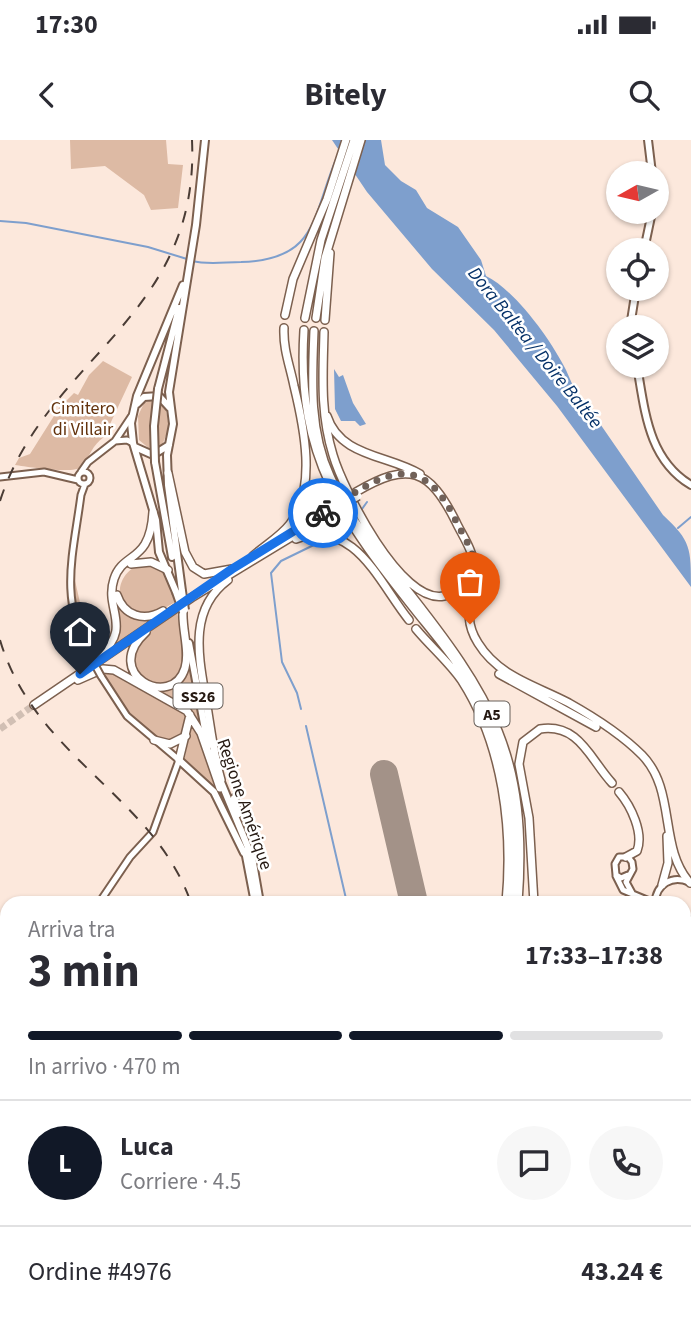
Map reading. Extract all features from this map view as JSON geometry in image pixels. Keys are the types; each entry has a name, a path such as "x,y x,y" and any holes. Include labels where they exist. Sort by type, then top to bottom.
{"highway":[{"path":"285,315 293,279 327,199 346,140"},
{"path":"305,318 310,282 354,140"},
{"path":"316,318 321,279 361,140"},
{"path":"325,320 334,228"},
{"path":"253,556 291,522 300,507 305,485 298,407 284,349 284,328"},
{"name":"A5","path":"304,330 303,380 309,422 324,476 349,523 444,646 469,682 487,717 504,764 513,812 512,896"},
{"name":"A5","path":"314,331 312,398 325,461 352,517 477,685 499,721 521,781 529,818 534,896"},
{"path":"324,332 323,385 326,428 337,468 356,509 379,544 415,587 425,594 438,597 451,594 461,588 468,577"},
{"path":"323,385 328,420 342,441 412,469 430,481 444,497 473,557 474,571 467,611 478,642 503,671 569,704 629,743 645,758 661,784 674,850 681,871 690,883"},
{"path":"168,473 190,563 204,574 232,569"},
{"path":"215,583 253,556 357,494 395,475 412,475 430,481"},
{"path":"357,494 396,479 409,478 428,485 439,498 467,553 470,563 463,617 481,655 514,684 585,720 625,746 642,761 661,798 667,838 668,863 660,888"},
{"path":"62,686 104,652 113,639 118,620 112,589 114,578 145,548 152,529 153,512"},
{"path":"34,705 191,598 248,565 320,517"},
{"path":"270,551 297,538 317,534 347,542 369,564 408,620"},
{"path":"168,570 147,561 127,567 116,585 123,607 136,616 150,617 204,590"},
{"path":"220,784 198,635 211,598 219,587 248,565"},
{"path":"184,612 187,654 184,671 171,684 159,687 137,678 131,667 135,643 191,598"},
{"name":"A5","path":"416,629 463,683 494,756 507,828 506,896"},
{"path":"62,686 103,669 114,670 177,702 190,715 201,733 213,777 220,784"},
{"name":"A5","path":"477,685 503,741 514,781 521,851 519,896"},
{"path":"180,761 190,715"},
{"path":"521,781 519,755 523,742 535,731 549,728 565,732 581,741 612,783"},
{"path":"154,740 170,744 187,736"},
{"path":"619,792 629,805 639,844 637,851 626,857"}],"main road":[{"path":"179,592 155,462 154,426 158,389 192,254 205,140"},
{"path":"648,140 651,161"},
{"path":"179,592 158,548 153,512 134,445 132,414 188,273"},
{"path":"179,592 168,473 173,424 170,382 185,286"},
{"path":"639,378 649,432 671,471 691,485"},
{"path":"135,406 144,397 159,396 170,409"},
{"path":"134,445 152,454 169,445"},
{"name":"Regione Amérique","path":"179,592 213,764 249,849 256,896"},
{"path":"180,761 207,784 218,799 240,844 251,875"},
{"path":"220,784 243,841 251,875"},
{"path":"234,798 249,849"},
{"name":"Regione Amérique","path":"251,875 256,896"}],"street":[{"path":"104,896 130,857 153,832 180,761 127,716 101,676 74,623 69,595 82,478 92,460 115,441 132,414"},
{"path":"115,441 127,440 134,445"},
{"path":"0,477 44,472 82,478"},
{"path":"632,893 626,884 633,864 626,857 617,859 615,873 620,887 632,893 641,896"},
{"path":"615,873 621,878 628,875"},
{"path":"646,896 676,879 690,883"},
{"path":"657,896 660,888"}],"green space":[{"path":"70,140 166,140 168,164 183,165 178,208 151,210 144,195 105,166 71,169"},
{"name":"Cimitero di Villair","path":"103,361 132,377 104,437 81,467 61,470 15,465 19,458 30,454 59,408 74,393 78,395 89,375"},
{"path":"155,399 166,409 169,428 161,448 151,450 139,440 138,416 144,403"},
{"path":"150,563 165,573 175,602 156,613 144,615 125,606 120,589 129,572"},
{"path":"74,576 83,616 98,643 92,652 75,612"},
{"path":"117,603 123,608 153,618 112,648 120,626"},
{"path":"177,612 185,654 180,673 171,681 150,681 141,675 135,666 134,655 139,642"},
{"path":"189,664 200,725 181,703 153,689 167,687"},
{"path":"104,671 111,671 186,714 185,734 172,742 139,724 114,694"},
{"path":"192,721 199,732 218,790 215,791 184,762"}],"water":[{"name":"Dora Baltea / Doire Baltée","path":"332,140 381,140 385,165 401,181 416,190 427,208 458,227 481,260 486,276 509,292 531,317 559,358 578,394 663,515 684,539 690,554 691,587 557,406 494,330 432,269 367,192"},
{"path":"334,369 339,377 343,375 353,403 366,424 360,426 355,421 341,421 335,409"}],"waterway":[{"path":"192,261 216,263 266,259 285,253 299,243 316,215 337,157"},
{"path":"0,221 26,223 148,247 187,259"},
{"path":"362,509 367,502"},
{"path":"678,528 691,517"},
{"path":"301,709 297,693 282,662 271,573 281,561 322,541"},
{"path":"306,726 345,896"}],"runway":[{"path":"384,774 412,896"}],"tunnel":[{"path":"0,729 34,705"}],"railway":[{"path":"0,501 22,451 51,408 117,333 147,294 172,251 188,201 192,140"},
{"path":"0,640 17,681 39,716 150,833 174,866 188,896"}],"way so far":[{"path":"323,513 368,485 387,477 405,474 430,481 444,497 473,557 474,571 467,611 470,624"}],"route":[{"path":"80,674 232,569 323,513"}]}
